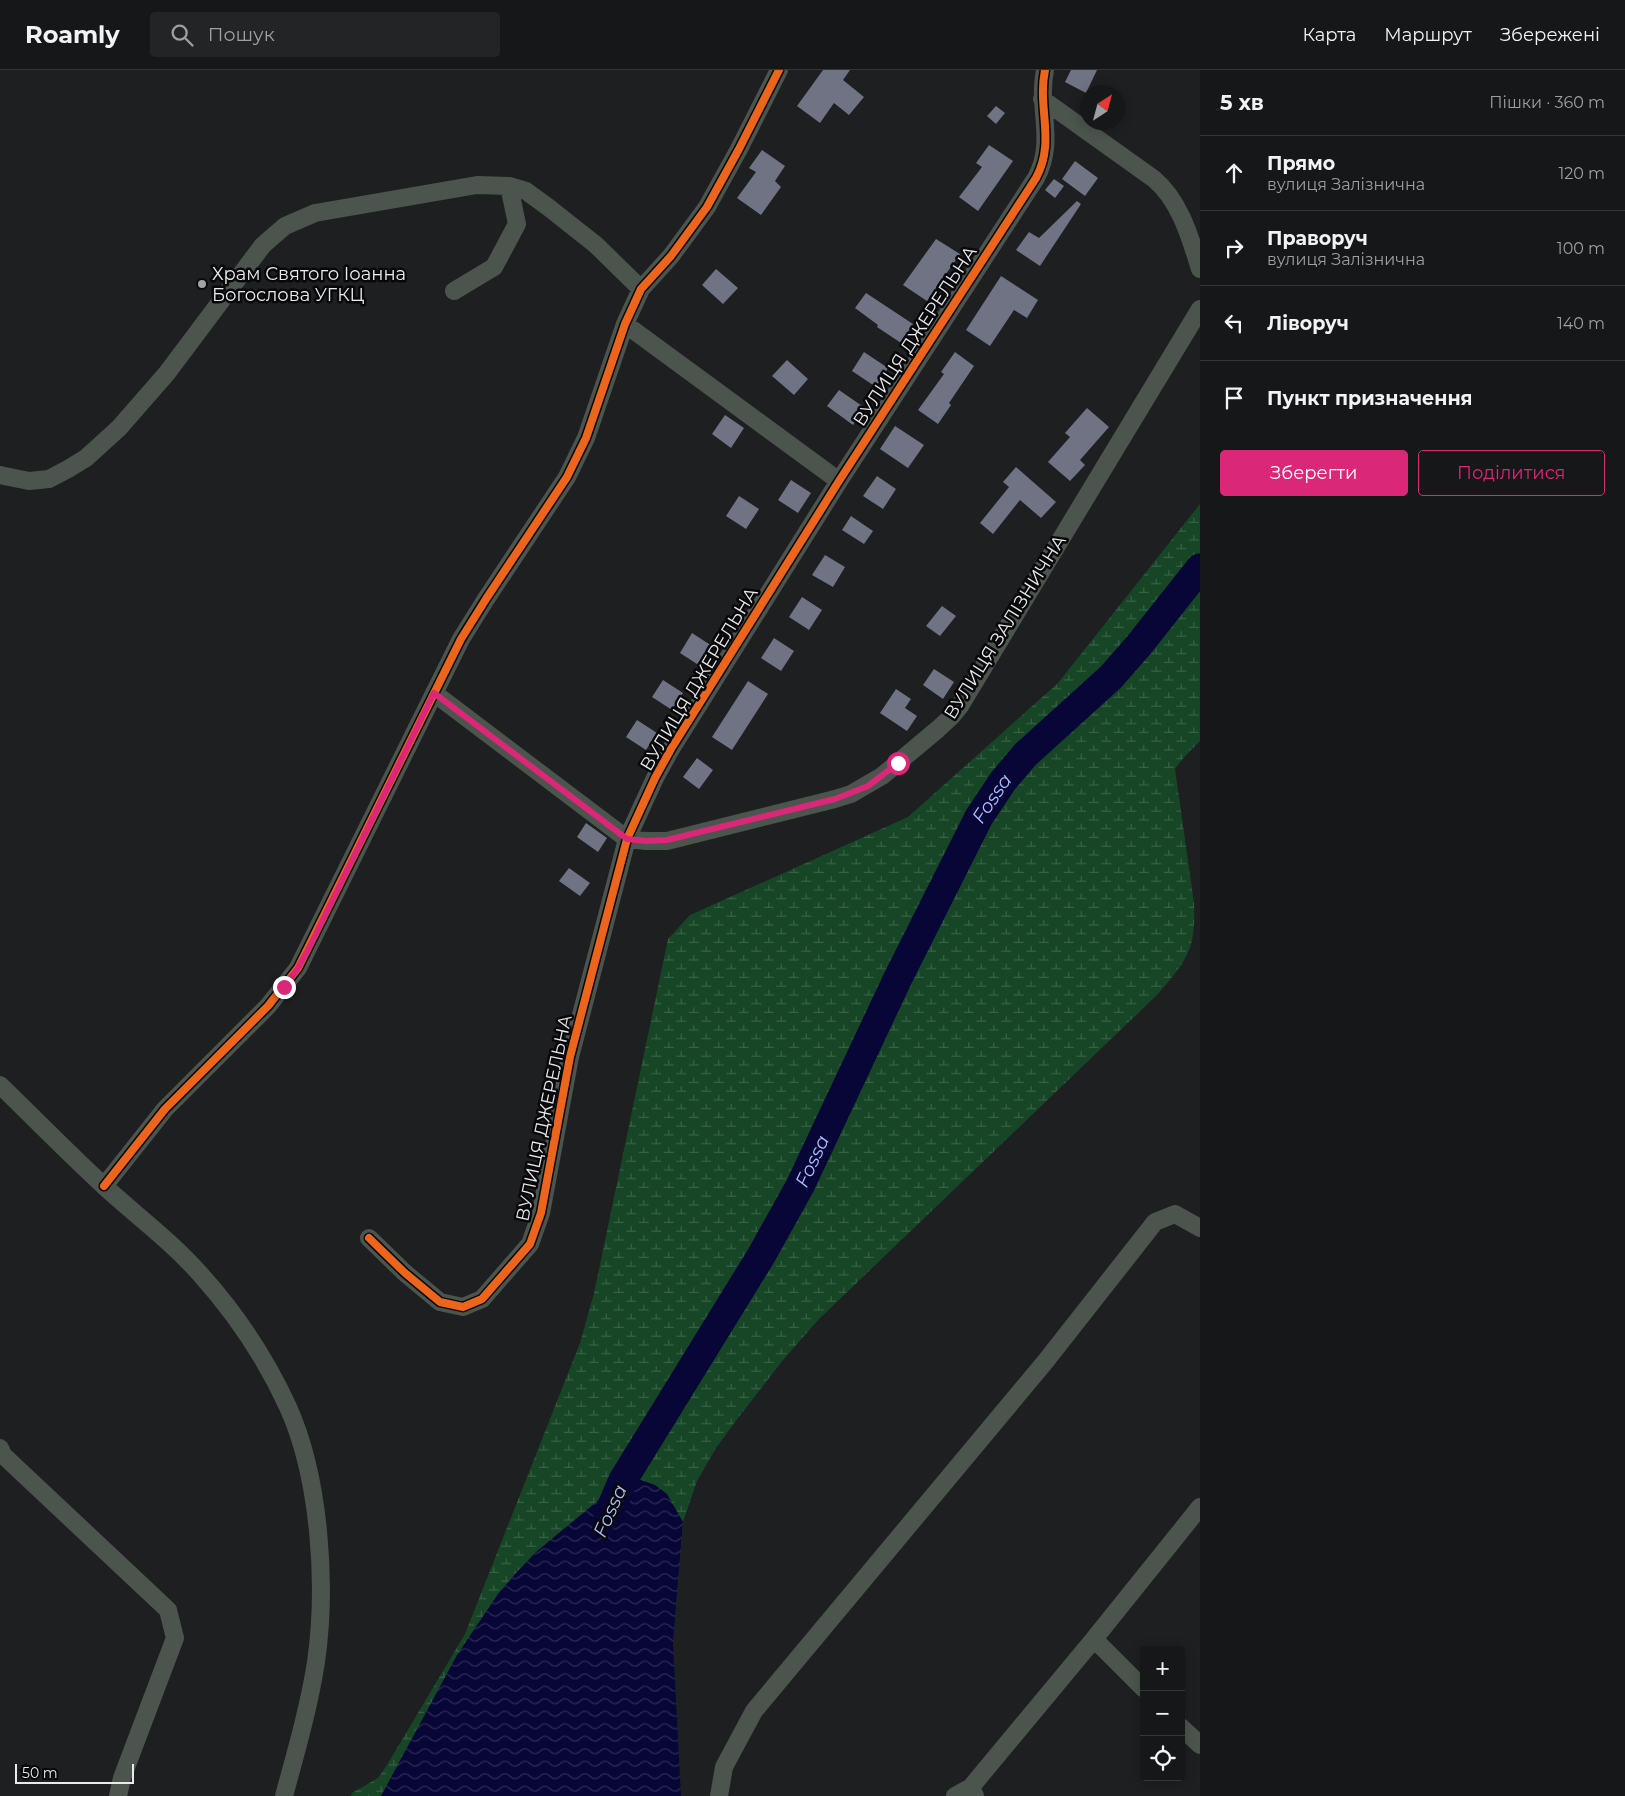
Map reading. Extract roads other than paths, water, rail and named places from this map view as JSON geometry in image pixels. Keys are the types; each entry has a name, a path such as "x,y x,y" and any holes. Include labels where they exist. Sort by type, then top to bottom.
{"street":[{"path":"104,1186 165,1109 268,1006 298,968 473,618 567,477 586,438 625,324 641,289 671,256 707,207 779,70"},
{"name":"ВУЛИЦЯ ДЖЕРЕЛЬНА","path":"369,1238 405,1273 440,1302 463,1307 482,1299 530,1244 541,1214 570,1057 627,839 662,764 839,481 1036,178 1044,161 1047,140 1042,99 1045,70"},
{"path":"1042,99 1154,179 1166,191 1181,217 1200,269"},
{"path":"0,475 29,480 50,479 86,458 119,428 143,402 263,245 285,226 315,213 477,185 509,186 526,191 555,212 596,245 641,289"},
{"path":"454,291 494,267 517,224 509,186"},
{"name":"ВУЛИЦЯ ЗАЛІЗНИЧНА","path":"627,839 646,841 667,840 835,799 868,786 951,717 968,693 1200,309"},
{"path":"625,324 839,481"},
{"path":"434,693 627,839"},
{"path":"0,1085 104,1186 178,1251 201,1275 246,1332 269,1371 288,1409 303,1453 313,1491 320,1565 319,1632 311,1688 299,1744 284,1796"},
{"path":"718,1796 724,1766 754,1711 1045,1362 1154,1222 1175,1214 1200,1228"},
{"path":"0,1448 3,1455 168,1610 175,1638 122,1778 118,1796"},
{"path":"955,1796 973,1792 1200,1507"},
{"path":"1094,1639 1140,1685"},
{"path":"1185,1730 1200,1745"}],"water":[{"path":"623,1480 641,1480 655,1485 667,1494 683,1522 673,1644 681,1796 381,1796 457,1655 498,1594 536,1552"}],"waterway":[{"name":"Fossa","path":"608,1515 623,1480 761,1256 800,1186 898,978 979,817 1003,781 1025,755 1111,677 1200,568"}],"place":[{"name":"Храм Святого Іоанна Богослова УГКЦ","path":"202,284"}]}
